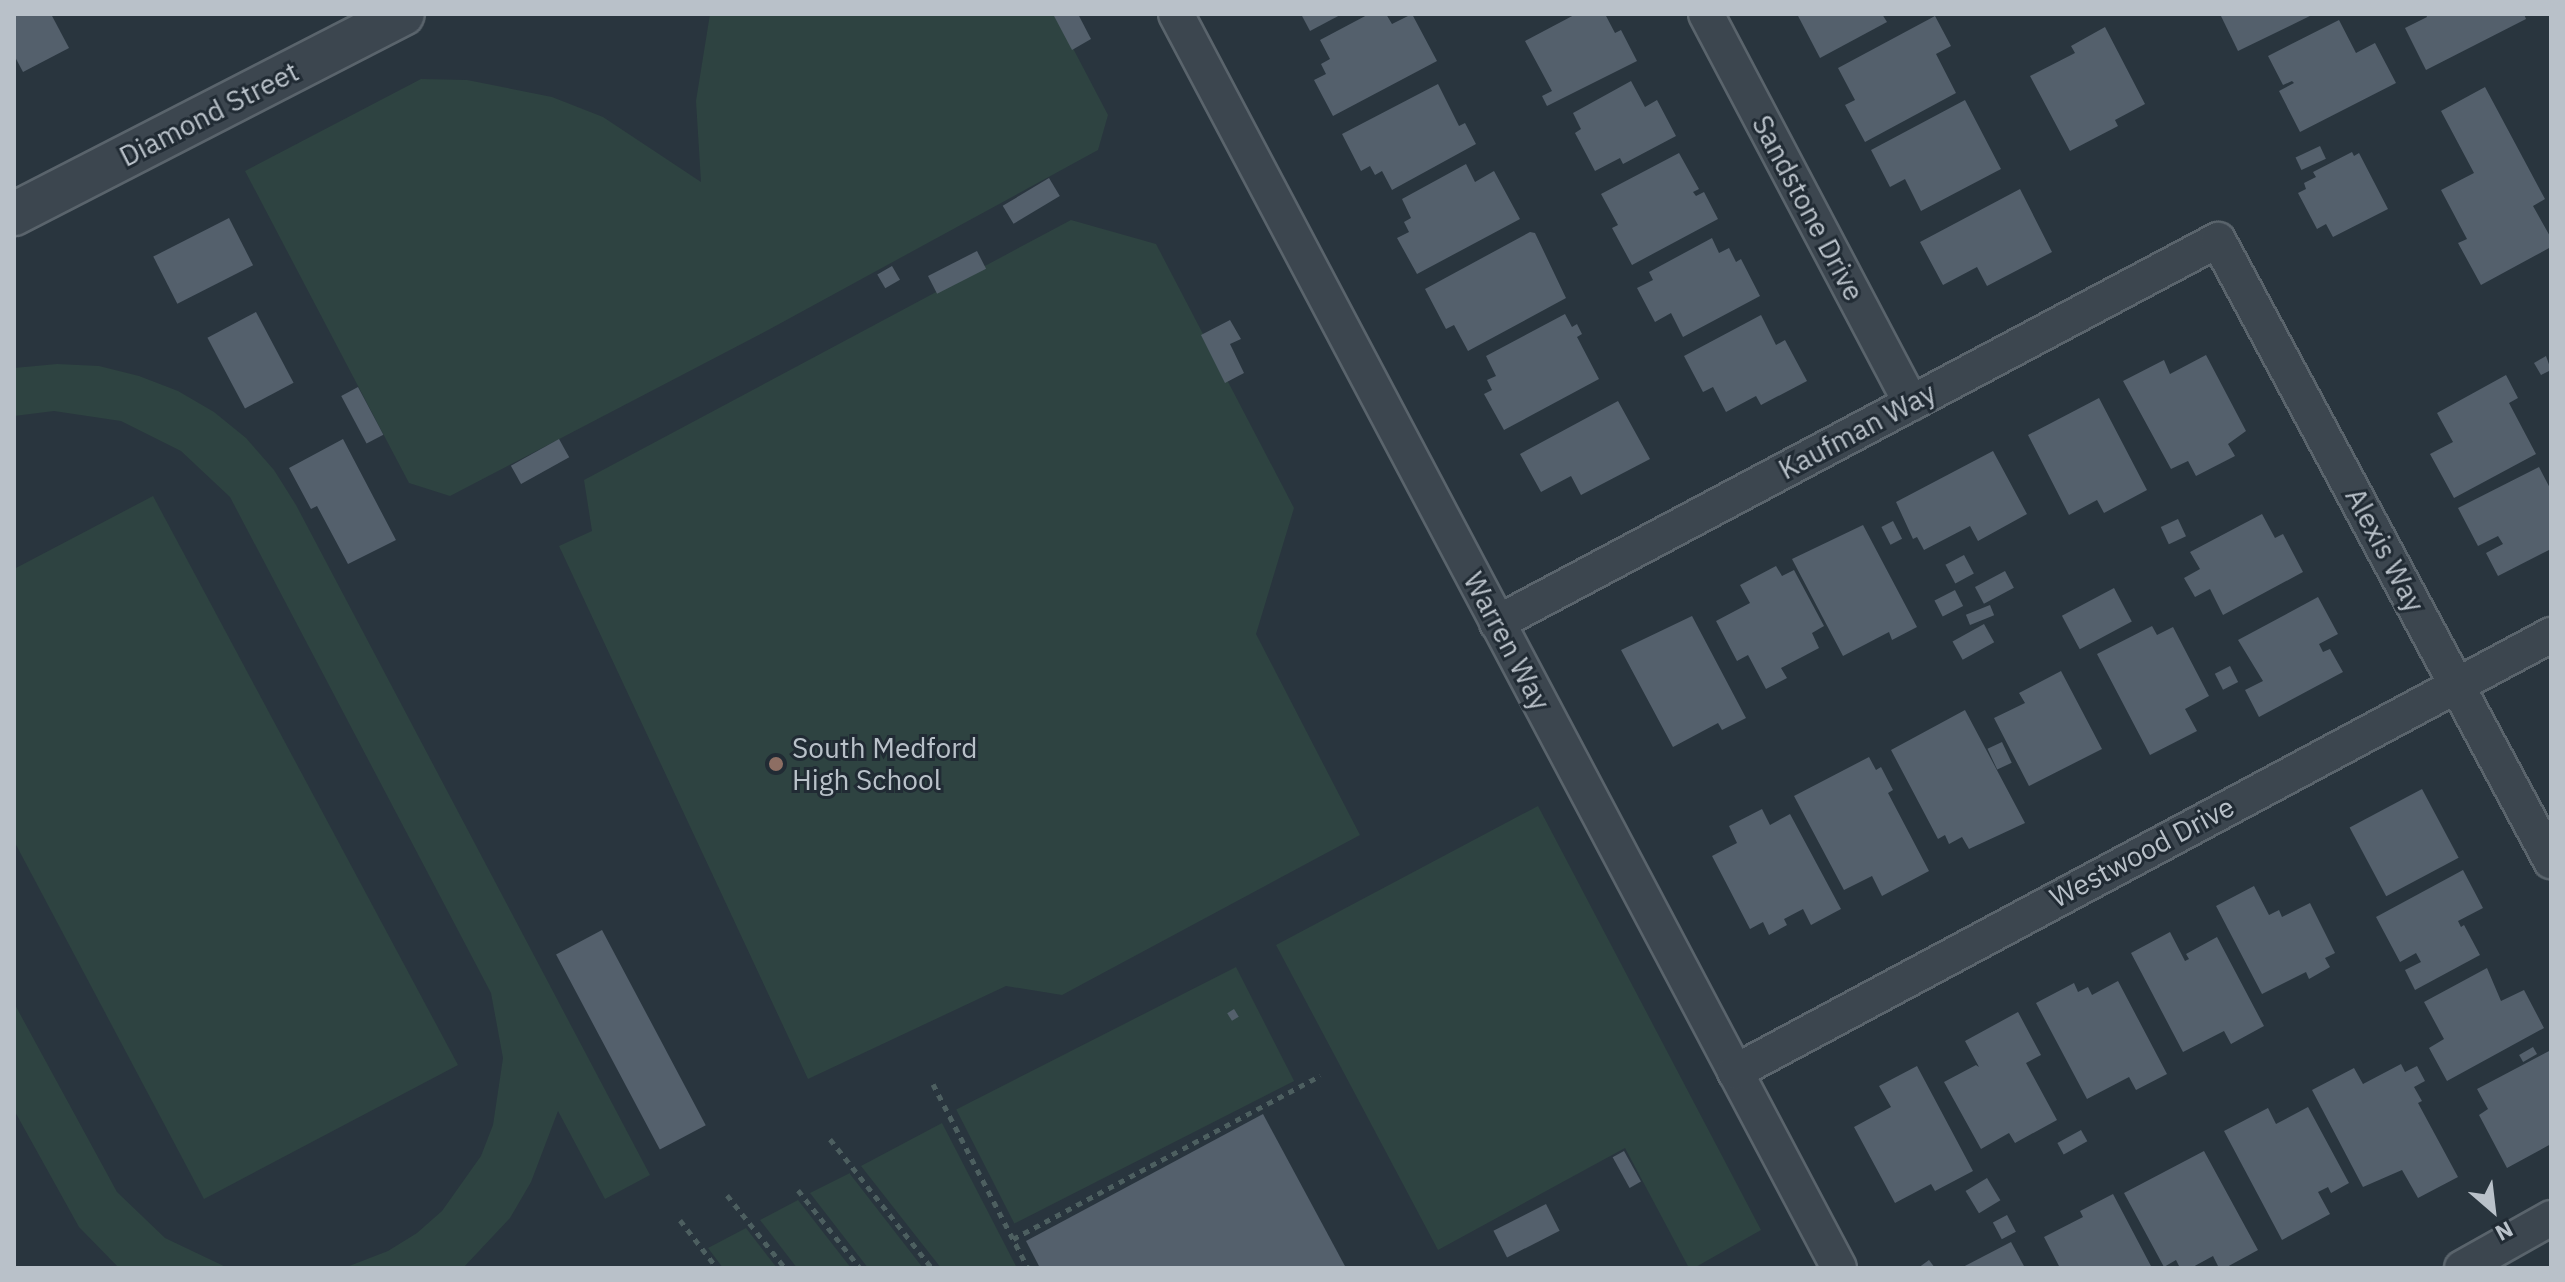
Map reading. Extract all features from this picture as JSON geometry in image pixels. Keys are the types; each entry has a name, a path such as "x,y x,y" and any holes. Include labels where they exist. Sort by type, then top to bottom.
{"street":[{"name":"Diamond Street","path":"14,214 403,14"},
{"name":"Warren Way","path":"1176,14 1839,1268"},
{"name":"Sandstone Drive","path":"1706,14 1911,403"},
{"name":"Kaufman Way","path":"1497,623 2218,240"},
{"name":"Alexis Way","path":"2218,240 2551,861"},
{"name":"Westwood Drive","path":"1735,1072 2551,635"},
{"path":"2462,1268 2551,1218"}],"path":[{"path":"1013,1239 1320,1076"},
{"path":"933,1084 1028,1268"},
{"path":"830,1139 932,1268"},
{"path":"798,1190 860,1268"},
{"path":"727,1195 785,1268"},
{"path":"680,1220 717,1268"}],"green space":[{"path":"710,14 1055,14 1108,115 1098,150 770,329 450,496 409,483 245,171 421,79 467,80 552,97 603,117 701,182 696,101"},
{"path":"1071,220 1156,244 1294,508 1256,634 1360,835 1062,995 1006,986 808,1079 559,546 592,531 584,480"},
{"path":"57,364 99,366 139,376 178,391 214,412 246,438 274,470 296,505 650,1175 605,1199 558,1111 531,1182 510,1218 463,1268 344,1268 388,1251 417,1233 442,1211 481,1156 493,1125 503,1058 491,993 230,497 181,451 121,421 54,411 14,416 14,368"},
{"path":"153,496 458,1065 204,1199 14,841 14,569"},
{"path":"1538,806 1761,1230 1694,1268 1689,1268 1625,1148 1438,1250 1276,945"},
{"path":"1236,967 1294,1081 1014,1224 956,1110"},
{"path":"14,1003 117,1192 165,1238 228,1268 119,1268 79,1227 14,1110"},
{"path":"942,1123 1017,1268 941,1268 861,1166"},
{"path":"850,1173 923,1268 868,1268 810,1193"},
{"path":"798,1200 851,1268 797,1268 760,1220"},
{"path":"746,1228 777,1268 723,1268 708,1248"}],"building":[{"path":"14,14 51,14 69,48 23,72 14,55"},
{"path":"1053,14 1078,14 1091,39 1072,50"},
{"path":"1301,14 1342,14 1310,31"},
{"path":"1369,14 1386,14 1392,24 1412,14 1437,61 1333,116 1314,80 1326,74 1321,64 1330,59 1320,40"},
{"path":"1576,14 1605,14 1615,33 1621,30 1637,61 1547,106 1542,96 1552,91 1525,41"},
{"path":"1797,14 1882,14 1887,22 1820,58"},
{"path":"2220,14 2314,14 2238,51"},
{"path":"2426,14 2524,14 2526,19 2426,70 2405,28 2427,17"},
{"path":"1935,16 1951,46 1936,54 1956,93 1865,142 1845,105 1855,100 1838,68"},
{"path":"2339,20 2356,53 2375,43 2396,83 2300,132 2279,91 2294,83 2283,85 2268,56"},
{"path":"2105,27 2145,104 2115,120 2118,126 2070,151 2030,76 2075,53 2071,46"},
{"path":"1631,81 1645,107 1657,100 1676,136 1623,164 1620,158 1595,171 1575,133 1581,129 1573,113"},
{"path":"1438,84 1459,126 1465,123 1476,144 1392,190 1382,171 1375,175 1370,166 1361,171 1342,134"},
{"path":"2485,87 2545,199 2533,206 2551,238 2551,247 2481,285 2458,243 2467,239 2441,190 2474,173 2441,111"},
{"path":"1965,100 2001,169 1921,211 1905,179 1890,187 1871,150"},
{"path":"2320,146 2326,159 2301,170 2296,157"},
{"path":"2352,152 2354,156 2359,153 2388,209 2333,237 2326,224 2317,229 2298,193 2306,189 2304,183 2316,177 2313,172"},
{"path":"1679,153 1699,189 1693,192 1696,196 1704,192 1718,219 1632,265 1612,228 1618,225 1601,194"},
{"path":"1466,164 1475,182 1494,171 1520,219 1417,274 1397,238 1409,232 1404,222 1411,218 1402,199"},
{"path":"1049,178 1060,196 1014,224 1003,206"},
{"path":"2020,189 2052,252 1987,286 1977,267 1943,285 1920,242"},
{"path":"229,218 253,265 177,304 153,257"},
{"path":"1530,232 1535,233 1566,298 1468,351 1454,325 1446,329 1425,289"},
{"path":"1712,238 1719,253 1729,248 1736,262 1741,259 1760,296 1683,337 1671,313 1655,322 1637,288 1653,280 1649,272"},
{"path":"977,251 986,269 937,294 928,276"},
{"path":"892,266 900,280 885,288 877,274"},
{"path":"256,312 294,383 245,408 207,338"},
{"path":"1565,314 1572,327 1577,324 1582,334 1577,337 1599,379 1504,430 1484,394 1492,390 1487,380 1496,376 1486,356"},
{"path":"1761,315 1776,345 1785,340 1807,381 1761,405 1756,396 1726,412 1713,387 1703,392 1684,356"},
{"path":"1230,320 1241,339 1230,344 1244,373 1225,383 1201,335"},
{"path":"2206,355 2246,431 2228,444 2235,456 2196,476 2188,461 2171,469 2123,381 2164,360 2170,374"},
{"path":"2546,356 2551,370 2541,375 2534,363"},
{"path":"2506,375 2518,398 2509,403 2536,454 2454,498 2430,454 2453,442 2437,413"},
{"path":"358,387 383,435 367,444 341,396"},
{"path":"2099,398 2147,490 2104,513 2097,500 2069,515 2028,435"},
{"path":"1618,401 1650,459 1581,495 1571,476 1541,492 1520,454"},
{"path":"343,439 396,540 348,564 317,506 311,509 289,468"},
{"path":"559,439 569,457 521,484 511,466"},
{"path":"1993,451 2027,514 1978,541 1970,526 1924,550 1917,537 1913,539 1896,502"},
{"path":"2539,467 2551,490 2551,549 2498,576 2486,553 2503,544 2498,536 2478,546 2458,508"},
{"path":"2262,514 2275,538 2283,534 2303,572 2223,615 2210,589 2195,597 2184,578 2200,569 2190,552"},
{"path":"2178,519 2186,536 2169,544 2161,527"},
{"path":"1893,521 1902,539 1890,545 1881,527"},
{"path":"1863,525 1917,627 1892,640 1889,632 1843,656 1792,559"},
{"path":"1964,555 1974,574 1955,583 1945,565"},
{"path":"1776,566 1782,576 1794,570 1824,626 1812,633 1819,648 1781,668 1787,678 1766,689 1748,655 1737,661 1716,621 1750,603 1740,585"},
{"path":"2005,571 2014,588 1984,604 1975,587"},
{"path":"2114,588 2132,622 2080,649 2062,616"},
{"path":"1955,590 1963,606 1943,616 1935,600"},
{"path":"2318,597 2338,634 2319,644 2323,652 2330,649 2343,672 2259,717 2245,690 2263,681 2238,640"},
{"path":"1990,605 1994,615 1970,625 1966,615"},
{"path":"1692,616 1746,718 1722,730 1718,723 1673,747 1621,650"},
{"path":"1984,624 1994,642 1963,660 1953,641"},
{"path":"2152,626 2157,635 2173,627 2209,696 2185,709 2197,731 2150,755 2097,654"},
{"path":"2230,666 2238,682 2223,690 2215,674"},
{"path":"2061,671 2102,749 2029,786 1994,718 2025,703 2019,693"},
{"path":"1965,710 2025,823 1969,849 1962,837 1949,844 1945,835 1938,839 1891,750"},
{"path":"2002,742 2012,763 1997,770 1987,749"},
{"path":"1869,757 1876,770 1881,767 1893,790 1888,793 1929,871 1882,896 1872,876 1844,890 1794,796"},
{"path":"2422,789 2459,858 2386,896 2350,827"},
{"path":"1762,809 1770,825 1790,814 1841,909 1811,925 1803,909 1784,919 1787,925 1769,935 1763,922 1750,929 1712,856 1737,843 1729,826"},
{"path":"2463,870 2483,908 2458,921 2461,927 2464,925 2480,955 2415,990 2405,970 2421,962 2416,953 2400,962 2376,917"},
{"path":"2254,886 2269,915 2279,910 2282,917 2310,903 2335,953 2325,958 2330,967 2309,979 2306,972 2262,994 2216,906"},
{"path":"602,930 706,1125 660,1150 556,954"},
{"path":"2170,932 2185,961 2189,959 2186,954 2217,937 2264,1026 2231,1044 2224,1031 2183,1052 2131,953"},
{"path":"2487,968 2501,1001 2524,990 2544,1028 2447,1081 2429,1048 2444,1039 2424,1002"},
{"path":"2118,981 2167,1074 2136,1090 2129,1077 2087,1099 2036,1003 2074,983 2078,992 2088,987 2092,995"},
{"path":"1234,1009 1239,1017 1232,1021 1227,1013"},
{"path":"2018,1012 2041,1055 2026,1063 2057,1120 2015,1143 2009,1133 1981,1149 1944,1082 1976,1065 1979,1067 1965,1041"},
{"path":"2533,1047 2537,1054 2523,1062 2519,1055"},
{"path":"2551,1050 2551,1144 2507,1168 2479,1115 2488,1109 2477,1089"},
{"path":"2401,1064 2405,1072 2417,1066 2425,1081 2414,1087 2422,1101 2418,1103 2458,1177 2418,1198 2402,1170 2363,1187 2312,1090 2354,1068 2363,1084"},
{"path":"1917,1066 1973,1171 1935,1191 1931,1184 1895,1203 1854,1127 1891,1107 1879,1086"},
{"path":"2308,1107 2349,1183 2331,1193 2328,1187 2318,1192 2330,1214 2282,1240 2224,1131 2268,1108 2276,1124"},
{"path":"1263,1114 1346,1268 1040,1268 1026,1241"},
{"path":"2081,1130 2087,1141 2064,1154 2057,1143"},
{"path":"1624,1151 1641,1182 1630,1188 1613,1157"},
{"path":"2204,1151 2258,1250 2225,1268 2219,1268 2213,1256 2191,1268 2180,1268 2176,1260 2164,1267 2124,1193"},
{"path":"1987,1178 2000,1200 1979,1213 1966,1191"},
{"path":"2113,1194 2152,1268 2060,1268 2044,1237 2083,1217 2080,1211"},
{"path":"1546,1204 1560,1231 1507,1258 1493,1231"},
{"path":"2007,1215 2016,1232 2002,1239 1993,1223"},
{"path":"2011,1242 2025,1268 1961,1268"},
{"path":"1929,1260 1935,1268 1918,1268"}],"place":[{"name":"South Medford High School","path":"776,764"}]}
